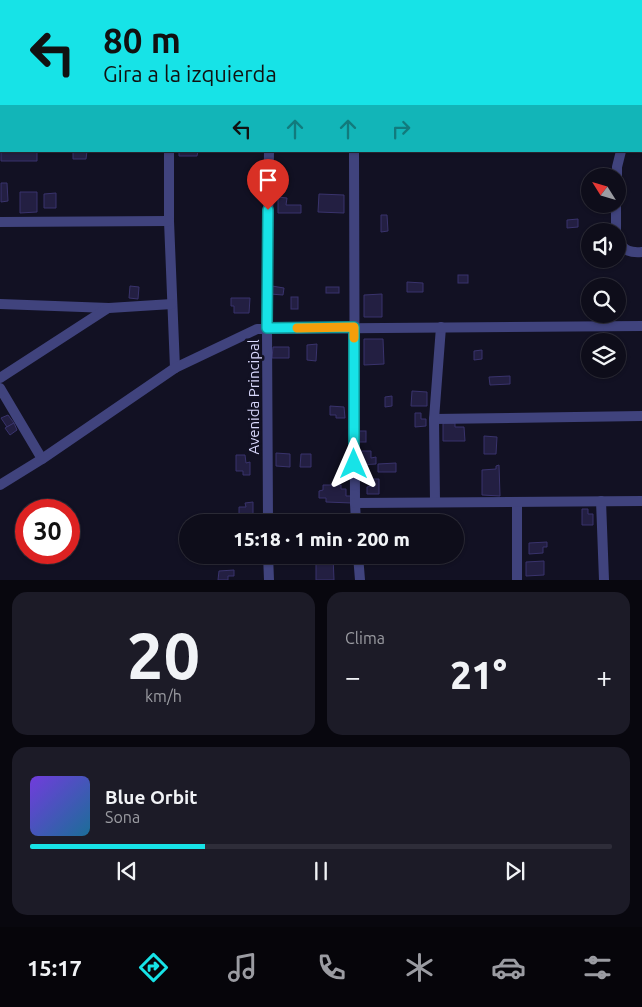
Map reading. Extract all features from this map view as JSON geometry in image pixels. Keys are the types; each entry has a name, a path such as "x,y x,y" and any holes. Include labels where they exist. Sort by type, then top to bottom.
{"street":[{"path":"169,152 169,221 175,368"},
{"name":"Avenida Principal","path":"268,514 269,152"},
{"path":"354,152 356,514"},
{"path":"617,168 621,152"},
{"path":"0,222 169,221"},
{"path":"626,250 633,253 642,252"},
{"path":"0,304 108,308 172,304"},
{"path":"0,378 108,308"},
{"path":"0,485 42,459 175,368 257,328 642,326"},
{"path":"436,502 434,420 441,327"},
{"path":"0,388 42,459"},
{"path":"434,420 642,416"},
{"path":"601,501 604,580"},
{"path":"355,503 642,501"},
{"path":"516,502 517,580"},
{"path":"268,564 269,580"},
{"path":"359,564 360,580"}],"building":[{"path":"1,152 37,152 37,161 1,161"},
{"path":"73,152 87,152 86,159 73,159"},
{"path":"179,152 198,152 197,156 179,156"},
{"path":"1,183 7,183 8,201 1,202"},
{"path":"20,192 37,192 37,212 20,213"},
{"path":"56,193 56,208 44,208 44,194"},
{"path":"319,194 344,195 344,213 318,212"},
{"path":"278,197 287,198 286,205 301,205 301,213 278,213"},
{"path":"381,215 387,215 388,231 381,232"},
{"path":"578,219 578,227 567,228 567,220"},
{"path":"458,275 468,275 468,283 458,283"},
{"path":"407,282 423,283 423,292 407,292"},
{"path":"130,286 139,287 138,299 129,298"},
{"path":"272,286 284,288 283,295 270,294"},
{"path":"326,287 339,287 339,293 326,293"},
{"path":"382,294 382,317 364,317 364,295"},
{"path":"291,297 298,297 298,309 291,309"},
{"path":"231,298 250,298 249,313 234,313 234,306 231,306"},
{"path":"364,339 383,339 384,364 364,365"},
{"path":"317,344 316,361 307,360 307,345"},
{"path":"273,347 289,347 289,358 272,358"},
{"path":"482,350 482,359 474,360 474,351"},
{"path":"510,376 510,384 490,385 489,377"},
{"path":"412,391 427,392 427,406 411,406"},
{"path":"392,396 392,406 385,407 385,397"},
{"path":"330,406 344,407 345,418 336,418 336,415 330,415"},
{"path":"415,413 421,413 421,419 426,419 426,426 415,427"},
{"path":"8,415 14,423 7,427 1,418"},
{"path":"14,423 17,430 10,435 5,428"},
{"path":"443,423 455,423 455,427 464,427 465,441 443,441"},
{"path":"359,431 366,431 366,442 359,442"},
{"path":"484,436 497,437 496,454 484,454"},
{"path":"360,451 371,451 371,458 376,457 376,464 360,465"},
{"path":"276,453 290,454 290,467 276,466"},
{"path":"301,454 311,454 311,467 300,467"},
{"path":"236,455 245,455 246,463 250,462 250,475 243,475 243,471 236,471"},
{"path":"396,463 396,472 378,472 378,464"},
{"path":"499,465 500,496 482,495 482,470 496,469 496,466"},
{"path":"370,479 379,479 379,494 367,494 367,487 371,486"},
{"path":"323,485 341,485 341,489 346,489 346,496 352,496 352,503 326,502 326,498 319,498 319,491 323,490"},
{"path":"253,502 253,514 239,514 239,507 246,507 245,503"},
{"path":"582,509 588,509 588,514 593,514 593,525 582,525"},
{"path":"547,542 547,547 543,547 543,553 529,554 529,543"},
{"path":"544,561 544,575 526,576 526,562"},
{"path":"316,564 333,564 334,580 316,580"},
{"path":"234,570 234,576 228,576 228,580 218,580 219,571"}],"slow traffic":[{"path":"297,328 354,327 354,338"}],"route":[{"path":"268,210 267,328 354,327 354,464"}]}
